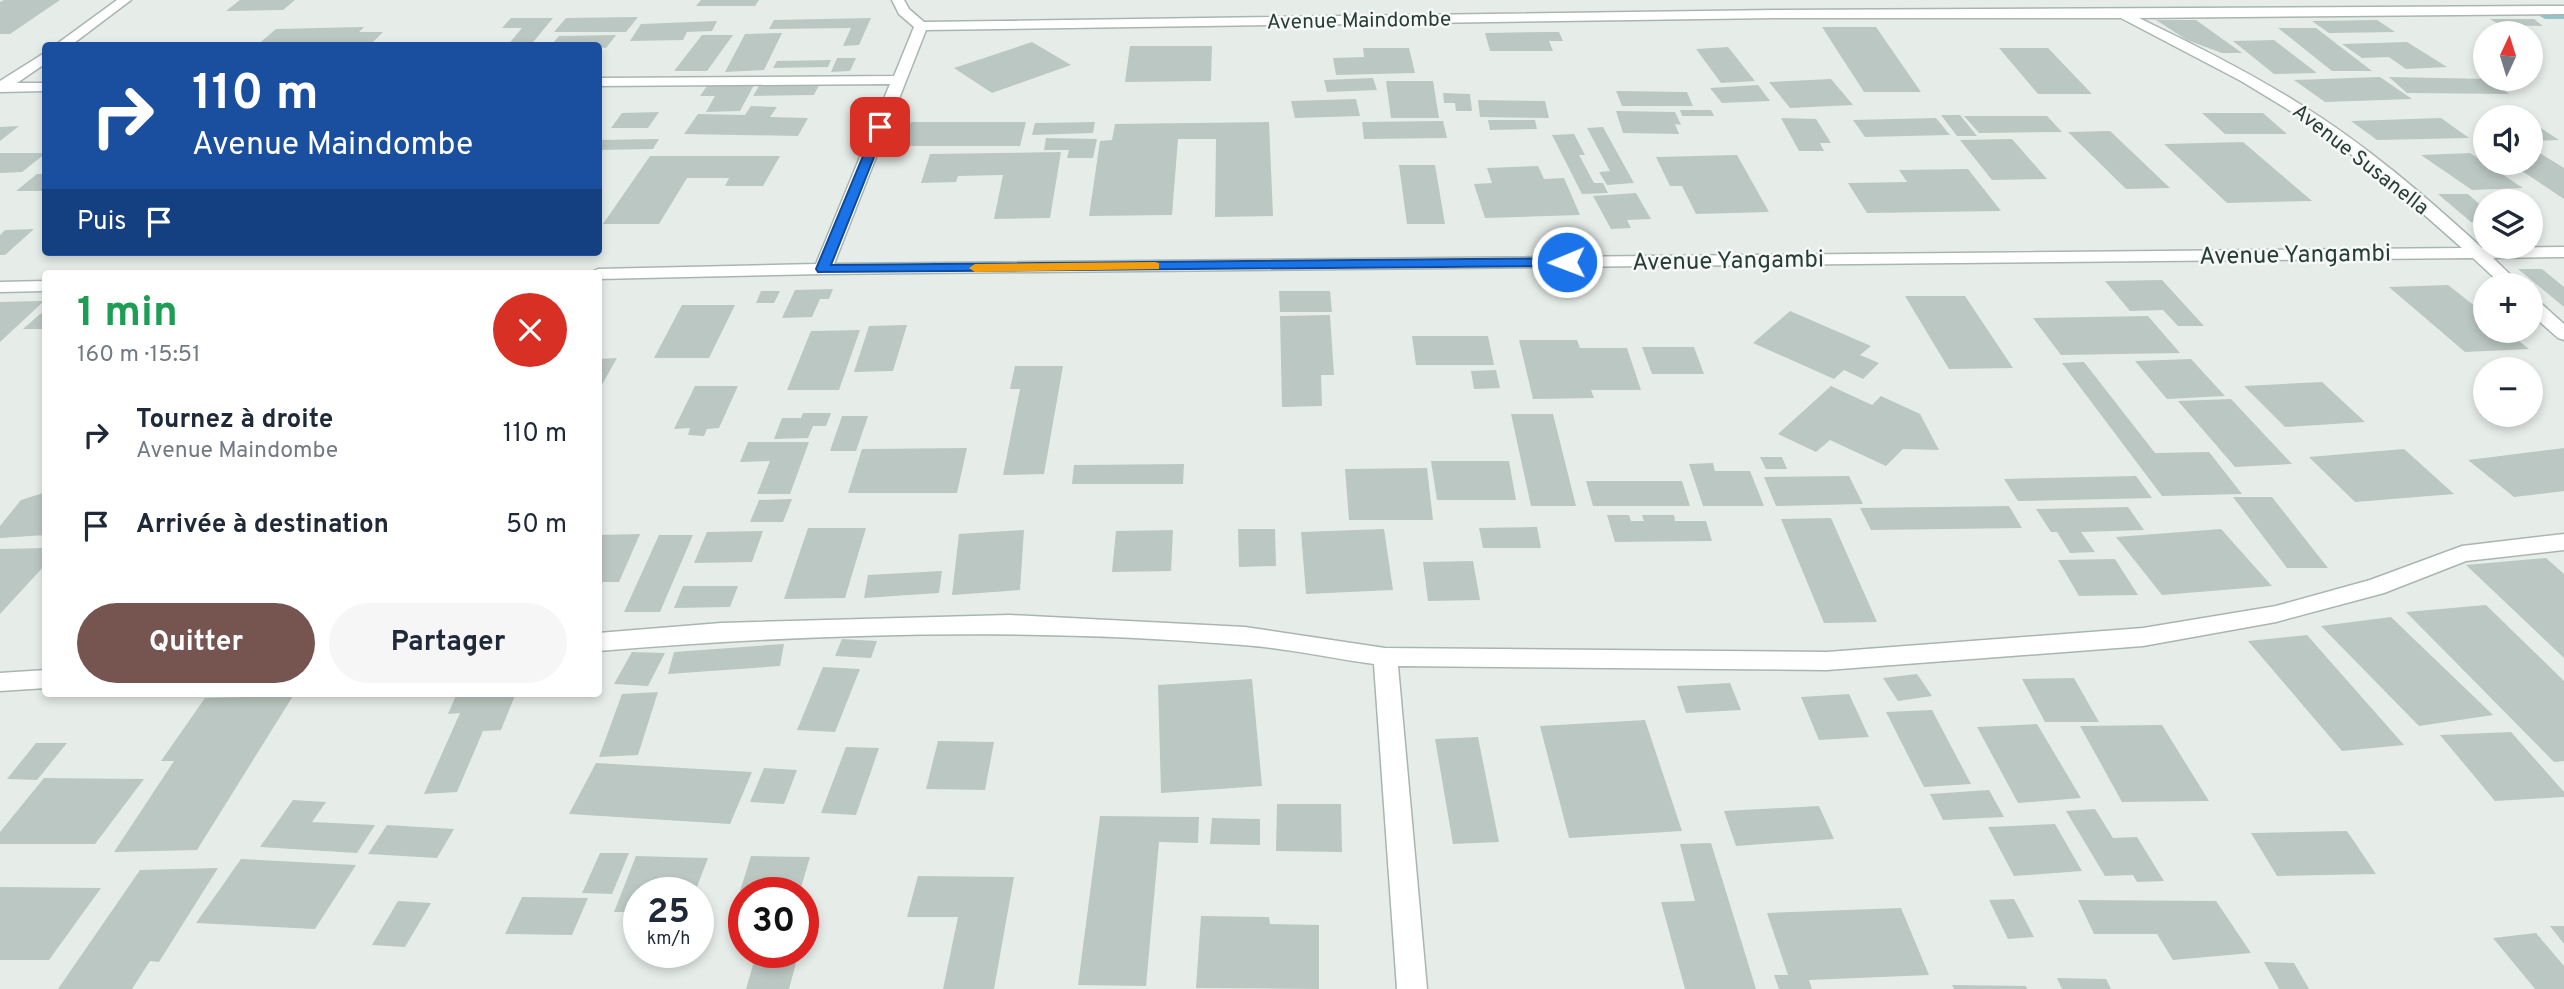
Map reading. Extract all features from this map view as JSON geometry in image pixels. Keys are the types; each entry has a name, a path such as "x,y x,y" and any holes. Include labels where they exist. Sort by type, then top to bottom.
{"street":[{"path":"66,42 125,0"},
{"path":"823,269 921,26 904,11 898,0"},
{"path":"1762,0 1775,14"},
{"name":"Avenue Maindombe","path":"921,26 1775,14 2122,15 2564,10"},
{"name":"Avenue Susanella","path":"2122,15 2210,58 2316,120 2395,182 2473,249"},
{"path":"1,88 42,59"},
{"path":"602,82 899,80"},
{"path":"1,88 42,87"},
{"name":"Avenue Yangambi","path":"602,274 823,269 2473,252"},
{"name":"Avenue Yangambi","path":"2543,252 2564,252"},
{"name":"Avenue Susanella","path":"2484,259 2499,273"},
{"path":"0,287 42,286"},
{"path":"2543,315 2564,334"},
{"path":"602,642 721,632 1010,624 1245,636 1385,657 1827,661 2143,637 2276,614 2376,587 2462,554 2564,542"},
{"path":"1385,657 1412,989"},
{"path":"0,681 42,679"}],"building":[{"path":"60,0 10,34 0,34 0,2"},
{"path":"240,0 295,0 283,10 226,11"},
{"path":"701,0 759,0 755,6 696,6"},
{"path":"638,17 626,32 554,32 566,18"},
{"path":"511,18 553,18 533,42 510,42 522,28 502,28"},
{"path":"871,18 859,45 843,46 851,28 769,29 774,20"},
{"path":"2490,19 2537,21 2493,21"},
{"path":"2156,20 2196,20 2242,53 2222,53 2187,40"},
{"path":"2377,20 2395,32 2329,33 2312,21"},
{"path":"717,21 712,31 687,32 683,40 630,41 641,24"},
{"path":"364,27 359,32 383,32 373,42 261,42 276,29"},
{"path":"1822,27 1876,27 1921,92 1864,92"},
{"path":"2278,28 2316,28 2372,71 2332,71"},
{"path":"1559,32 1563,41 1549,41 1553,51 1490,51 1485,33"},
{"path":"782,33 764,70 725,72 745,34"},
{"path":"616,35 606,48 602,48 602,42 554,42 559,36"},
{"path":"702,35 733,35 707,71 674,71"},
{"path":"2274,40 2317,73 2274,74 2233,41"},
{"path":"1032,42 1071,65 992,93 954,68"},
{"path":"2407,42 2447,67 2406,69 2389,57 2362,58 2342,44"},
{"path":"1130,46 1212,46 1211,81 1125,82"},
{"path":"1728,47 1755,81 1721,83 1696,49"},
{"path":"1363,48 1409,48 1415,73 1336,75 1333,58 1364,57"},
{"path":"1999,48 2048,48 2092,94 2038,94"},
{"path":"837,58 856,58 850,71 831,72"},
{"path":"831,60 828,67 773,68 777,61"},
{"path":"2380,77 2412,99 2325,102 2294,80"},
{"path":"2389,77 2473,79 2473,91 2505,91 2509,94 2407,93"},
{"path":"1373,78 1377,90 1327,92 1324,80"},
{"path":"1831,79 1853,105 1790,108 1769,82"},
{"path":"1386,81 1433,81 1439,118 1391,118"},
{"path":"754,85 740,111 706,112 715,96 700,96 707,86"},
{"path":"819,85 814,95 753,96 759,86"},
{"path":"1758,85 1770,101 1722,103 1710,88"},
{"path":"1616,91 1687,92 1693,106 1622,106"},
{"path":"1443,93 1470,94 1472,111 1456,111 1455,103 1444,103"},
{"path":"1356,99 1360,116 1295,118 1291,101"},
{"path":"1478,100 1545,101 1549,118 1480,117"},
{"path":"751,106 777,107 770,117 808,118 798,136 684,134 698,114 745,115"},
{"path":"1680,110 1711,110 1714,116 1682,116"},
{"path":"1616,111 1675,112 1681,125 1675,124 1679,134 1623,133"},
{"path":"659,112 648,128 611,128 622,113"},
{"path":"2202,113 2263,113 2287,134 2225,134"},
{"path":"1941,115 1960,115 1977,136 1957,136"},
{"path":"1964,116 2047,116 2062,132 1979,133"},
{"path":"1781,118 1816,119 1831,143 1820,143 1824,151 1799,151"},
{"path":"1936,118 1950,135 1865,137 1853,120"},
{"path":"2441,118 2469,138 2377,140 2351,121"},
{"path":"1488,120 1535,120 1537,129 1490,130"},
{"path":"1443,121 1447,138 1364,139 1362,122"},
{"path":"911,122 1026,122 1020,146 901,146"},
{"path":"1095,122 1093,133 1032,135 1035,123"},
{"path":"1269,122 1273,216 1215,217 1216,139 1178,139 1172,215 1089,216 1100,141 1112,140 1115,124"},
{"path":"19,126 0,141 0,127"},
{"path":"1603,127 1634,183 1607,185 1599,172 1610,171 1587,128"},
{"path":"2543,130 2559,140 2543,141"},
{"path":"2110,131 2170,188 2126,189 2068,132"},
{"path":"1574,134 1585,155 1579,155 1594,183 1603,183 1608,193 1582,194 1552,135"},
{"path":"1046,138 1097,139 1093,158 1067,158 1069,150 1044,150"},
{"path":"659,139 653,149 602,150 602,140"},
{"path":"2012,139 2047,179 1992,180 1960,140"},
{"path":"2243,142 2312,201 2227,203 2164,144"},
{"path":"1061,152 1050,218 994,219 1003,175 958,176 956,182 921,183 930,154"},
{"path":"0,153 42,153 42,156 22,172 0,173"},
{"path":"2470,153 2473,155 2473,175 2503,175 2523,188 2472,190 2421,155"},
{"path":"1737,155 1769,212 1696,214 1682,186 1670,186 1656,157"},
{"path":"2543,155 2564,168 2564,199 2528,175 2543,175"},
{"path":"650,156 780,156 763,186 725,186 729,178 687,178 659,224 603,224"},
{"path":"1399,165 1435,165 1445,224 1407,224"},
{"path":"1538,166 1544,179 1564,178 1580,215 1485,218 1474,184 1492,183 1487,168"},
{"path":"1968,169 2001,211 1867,213 1848,183 1907,182 1899,170"},
{"path":"37,174 42,174 42,191 16,191"},
{"path":"1636,193 1651,219 1627,220 1631,228 1611,229 1593,196"},
{"path":"2438,194 2468,194 2473,198 2471,222"},
{"path":"34,229 5,255 0,255 0,235 5,230"},
{"path":"2518,269 2542,269 2564,287 2564,307 2543,290 2543,273 2523,273"},
{"path":"2162,280 2204,326 2178,326 2163,310 2130,311 2105,281"},
{"path":"2448,285 2473,305 2473,343 2521,343 2529,349 2465,352 2389,287"},
{"path":"833,289 829,299 820,299 812,317 782,318 795,290"},
{"path":"761,291 780,291 774,303 756,303"},
{"path":"1279,291 1330,291 1332,312 1280,312"},
{"path":"1905,296 1965,296 2013,368 1949,369"},
{"path":"42,301 0,342 0,302"},
{"path":"682,305 735,305 709,358 654,358"},
{"path":"1790,311 1871,346 1860,355 1879,363 1863,379 1844,370 1834,379 1753,343"},
{"path":"40,314 42,329 23,329"},
{"path":"1330,315 1334,375 1321,375 1322,406 1282,407 1280,316"},
{"path":"2148,316 2180,353 2061,355 2033,318"},
{"path":"907,325 893,371 854,372 869,326"},
{"path":"860,330 839,390 787,390 811,331"},
{"path":"1412,336 1488,336 1494,365 1416,365"},
{"path":"1519,340 1577,340 1580,348 1627,348 1641,390 1591,390 1594,398 1533,399"},
{"path":"1642,347 1694,347 1704,374 1652,374"},
{"path":"617,358 602,385 602,359"},
{"path":"2191,359 2225,396 2167,399 2135,361"},
{"path":"2084,362 2155,453 2209,452 2242,494 2162,496 2062,363"},
{"path":"1015,366 1063,366 1044,474 1003,475 1020,389 1010,389"},
{"path":"1496,370 1500,388 1474,389 1471,371"},
{"path":"2322,382 2365,422 2285,427 2244,386"},
{"path":"695,386 738,386 719,428 707,429 704,436 688,435 690,428 674,429"},
{"path":"1831,386 1872,405 1881,396 1920,414 1939,450 1903,449 1886,466 1830,440 1816,452 1778,434"},
{"path":"2231,399 2292,464 2235,467 2178,401"},
{"path":"803,413 831,413 826,426 813,426 808,438 774,439 782,418 801,418"},
{"path":"1511,414 1553,414 1576,506 1531,506"},
{"path":"842,416 868,416 856,451 830,451"},
{"path":"748,442 809,442 790,494 757,494 770,461 740,462"},
{"path":"967,448 957,493 848,493 862,449"},
{"path":"2564,448 2564,491 2514,497 2468,460"},
{"path":"2404,449 2454,494 2355,502 2309,457"},
{"path":"1760,457 1782,457 1787,469 1766,469"},
{"path":"1431,461 1509,461 1516,500 1437,500"},
{"path":"1713,463 1715,471 1750,471 1764,506 1703,506 1689,464"},
{"path":"1184,464 1183,484 1072,484 1074,465"},
{"path":"1427,468 1433,520 1349,520 1345,469"},
{"path":"1849,476 1863,504 1776,506 1764,477"},
{"path":"2136,476 2152,498 2018,501 2004,479"},
{"path":"1586,481 1682,481 1690,506 1593,506"},
{"path":"42,493 42,535 0,538 0,526 21,500"},
{"path":"2233,497 2272,497 2328,568 2287,568"},
{"path":"792,499 783,522 750,522 759,500"},
{"path":"2009,506 2022,528 1871,530 1860,508"},
{"path":"2128,507 2144,530 2081,532 2095,552 2070,553 2057,532 2051,532 2036,509"},
{"path":"1607,515 1629,515 1631,521 1644,521 1642,515 1674,515 1675,521 1706,521 1712,541 1615,542"},
{"path":"1831,518 1877,622 1824,623 1781,519"},
{"path":"1537,527 1541,548 1483,548 1479,528"},
{"path":"808,528 866,528 845,598 784,599"},
{"path":"1238,529 1275,529 1276,566 1239,567"},
{"path":"1384,529 1393,590 1306,594 1301,532"},
{"path":"2221,529 2272,586 2162,595 2116,537"},
{"path":"1024,530 1020,590 952,595 959,534"},
{"path":"1173,530 1171,571 1112,572 1116,531"},
{"path":"763,531 752,562 694,563 707,532"},
{"path":"640,534 619,582 602,582 602,535"},
{"path":"659,535 693,535 660,612 624,612"},
{"path":"42,548 42,568 0,614 0,549"},
{"path":"2546,558 2564,574 2564,658 2466,565"},
{"path":"2115,559 2138,595 2079,596 2058,560"},
{"path":"1473,561 1480,600 1428,601 1423,562"},
{"path":"942,571 939,593 864,598 868,575"},
{"path":"683,586 738,586 730,607 674,608"},
{"path":"2486,605 2564,681 2564,761 2554,762 2406,612"},
{"path":"2391,617 2493,715 2419,726 2321,626"},
{"path":"2307,635 2404,745 2342,751 2248,641"},
{"path":"842,639 877,641 871,658 835,656"},
{"path":"784,644 780,666 668,674 674,652"},
{"path":"632,652 665,653 648,686 614,684"},
{"path":"823,667 860,669 835,732 797,730"},
{"path":"1917,674 1932,696 1898,701 1883,678"},
{"path":"2074,678 2099,722 2045,722 2022,679"},
{"path":"1252,679 1262,786 1161,793 1158,685"},
{"path":"1730,683 1741,710 1686,713 1677,686"},
{"path":"658,692 638,755 599,757 622,694"},
{"path":"1849,694 1869,737 1819,740 1801,697"},
{"path":"292,697 197,850 114,852 174,761 161,761 205,698"},
{"path":"455,697 514,697 501,730 483,731 457,792 424,794 460,713 448,714"},
{"path":"1932,710 1971,784 1924,787 1886,712"},
{"path":"1645,720 1682,831 1569,838 1540,726"},
{"path":"2037,724 2081,798 2018,803 1977,727"},
{"path":"2162,725 2209,801 2122,802 2080,726"},
{"path":"2511,732 2564,792 2564,797 2495,801 2440,735"},
{"path":"1478,737 1499,842 1453,844 1435,739"},
{"path":"938,741 994,742 985,790 926,789"},
{"path":"36,743 67,743 37,780 7,779"},
{"path":"846,747 879,748 856,815 821,813"},
{"path":"596,763 752,772 730,824 569,814"},
{"path":"764,768 797,770 784,804 750,802"},
{"path":"44,778 144,779 95,844 0,844 0,832"},
{"path":"1989,790 2004,817 1943,820 1930,794"},
{"path":"293,800 326,802 312,822 375,825 357,853 260,847"},
{"path":"1277,804 1341,804 1342,852 1276,851"},
{"path":"1819,806 1834,839 1736,846 1724,811"},
{"path":"2095,809 2113,838 2137,837 2164,881 2137,882 2133,875 2105,876 2066,811"},
{"path":"1100,816 1199,817 1198,843 1159,842 1146,986 1078,985"},
{"path":"1212,818 1260,819 1260,845 1210,844"},
{"path":"2055,824 2082,871 2014,876 1988,827"},
{"path":"387,825 454,829 437,858 368,854"},
{"path":"2347,831 2376,874 2277,876 2251,833"},
{"path":"1711,843 1756,989 1685,989 1661,902 1695,901 1680,844"},
{"path":"600,853 629,853 612,894 582,893"},
{"path":"636,856 708,858 701,877 628,877"},
{"path":"751,856 810,857 804,877 744,877"},
{"path":"241,859 356,865 315,929 196,923"},
{"path":"218,868 159,962 150,961 132,989 58,989 140,870"},
{"path":"918,876 1014,877 994,989 943,989 958,917 907,917"},
{"path":"0,887 101,888 49,960 0,960"},
{"path":"623,889 623,912 614,912"},
{"path":"522,897 588,898 572,935 505,934"},
{"path":"2014,899 2034,937 2008,939 1989,900"},
{"path":"2078,900 2216,901 2251,953 2173,960 2157,934 2094,934"},
{"path":"398,901 431,903 405,947 372,945"},
{"path":"1901,908 1929,975 1809,980 1812,989 1779,989 1774,975 1788,975 1767,913"},
{"path":"1201,916 1269,917 1270,924 1319,925 1319,989 1196,988"},
{"path":"2550,926 2564,926 2564,944"},
{"path":"2536,933 2564,966 2564,989 2535,989 2493,938"},
{"path":"2264,962 2294,963 2309,989 2279,989"},
{"path":"752,968 795,968 789,989 746,989"},
{"path":"2057,978 2106,979 2111,989 2062,989"},
{"path":"1952,985 2026,986 2027,989 1954,989"}],"waterway":[{"path":"2545,16 2564,16"}],"slow traffic":[{"path":"975,268 1155,266"}],"route":[{"path":"880,127 823,269 1567,262"}]}
